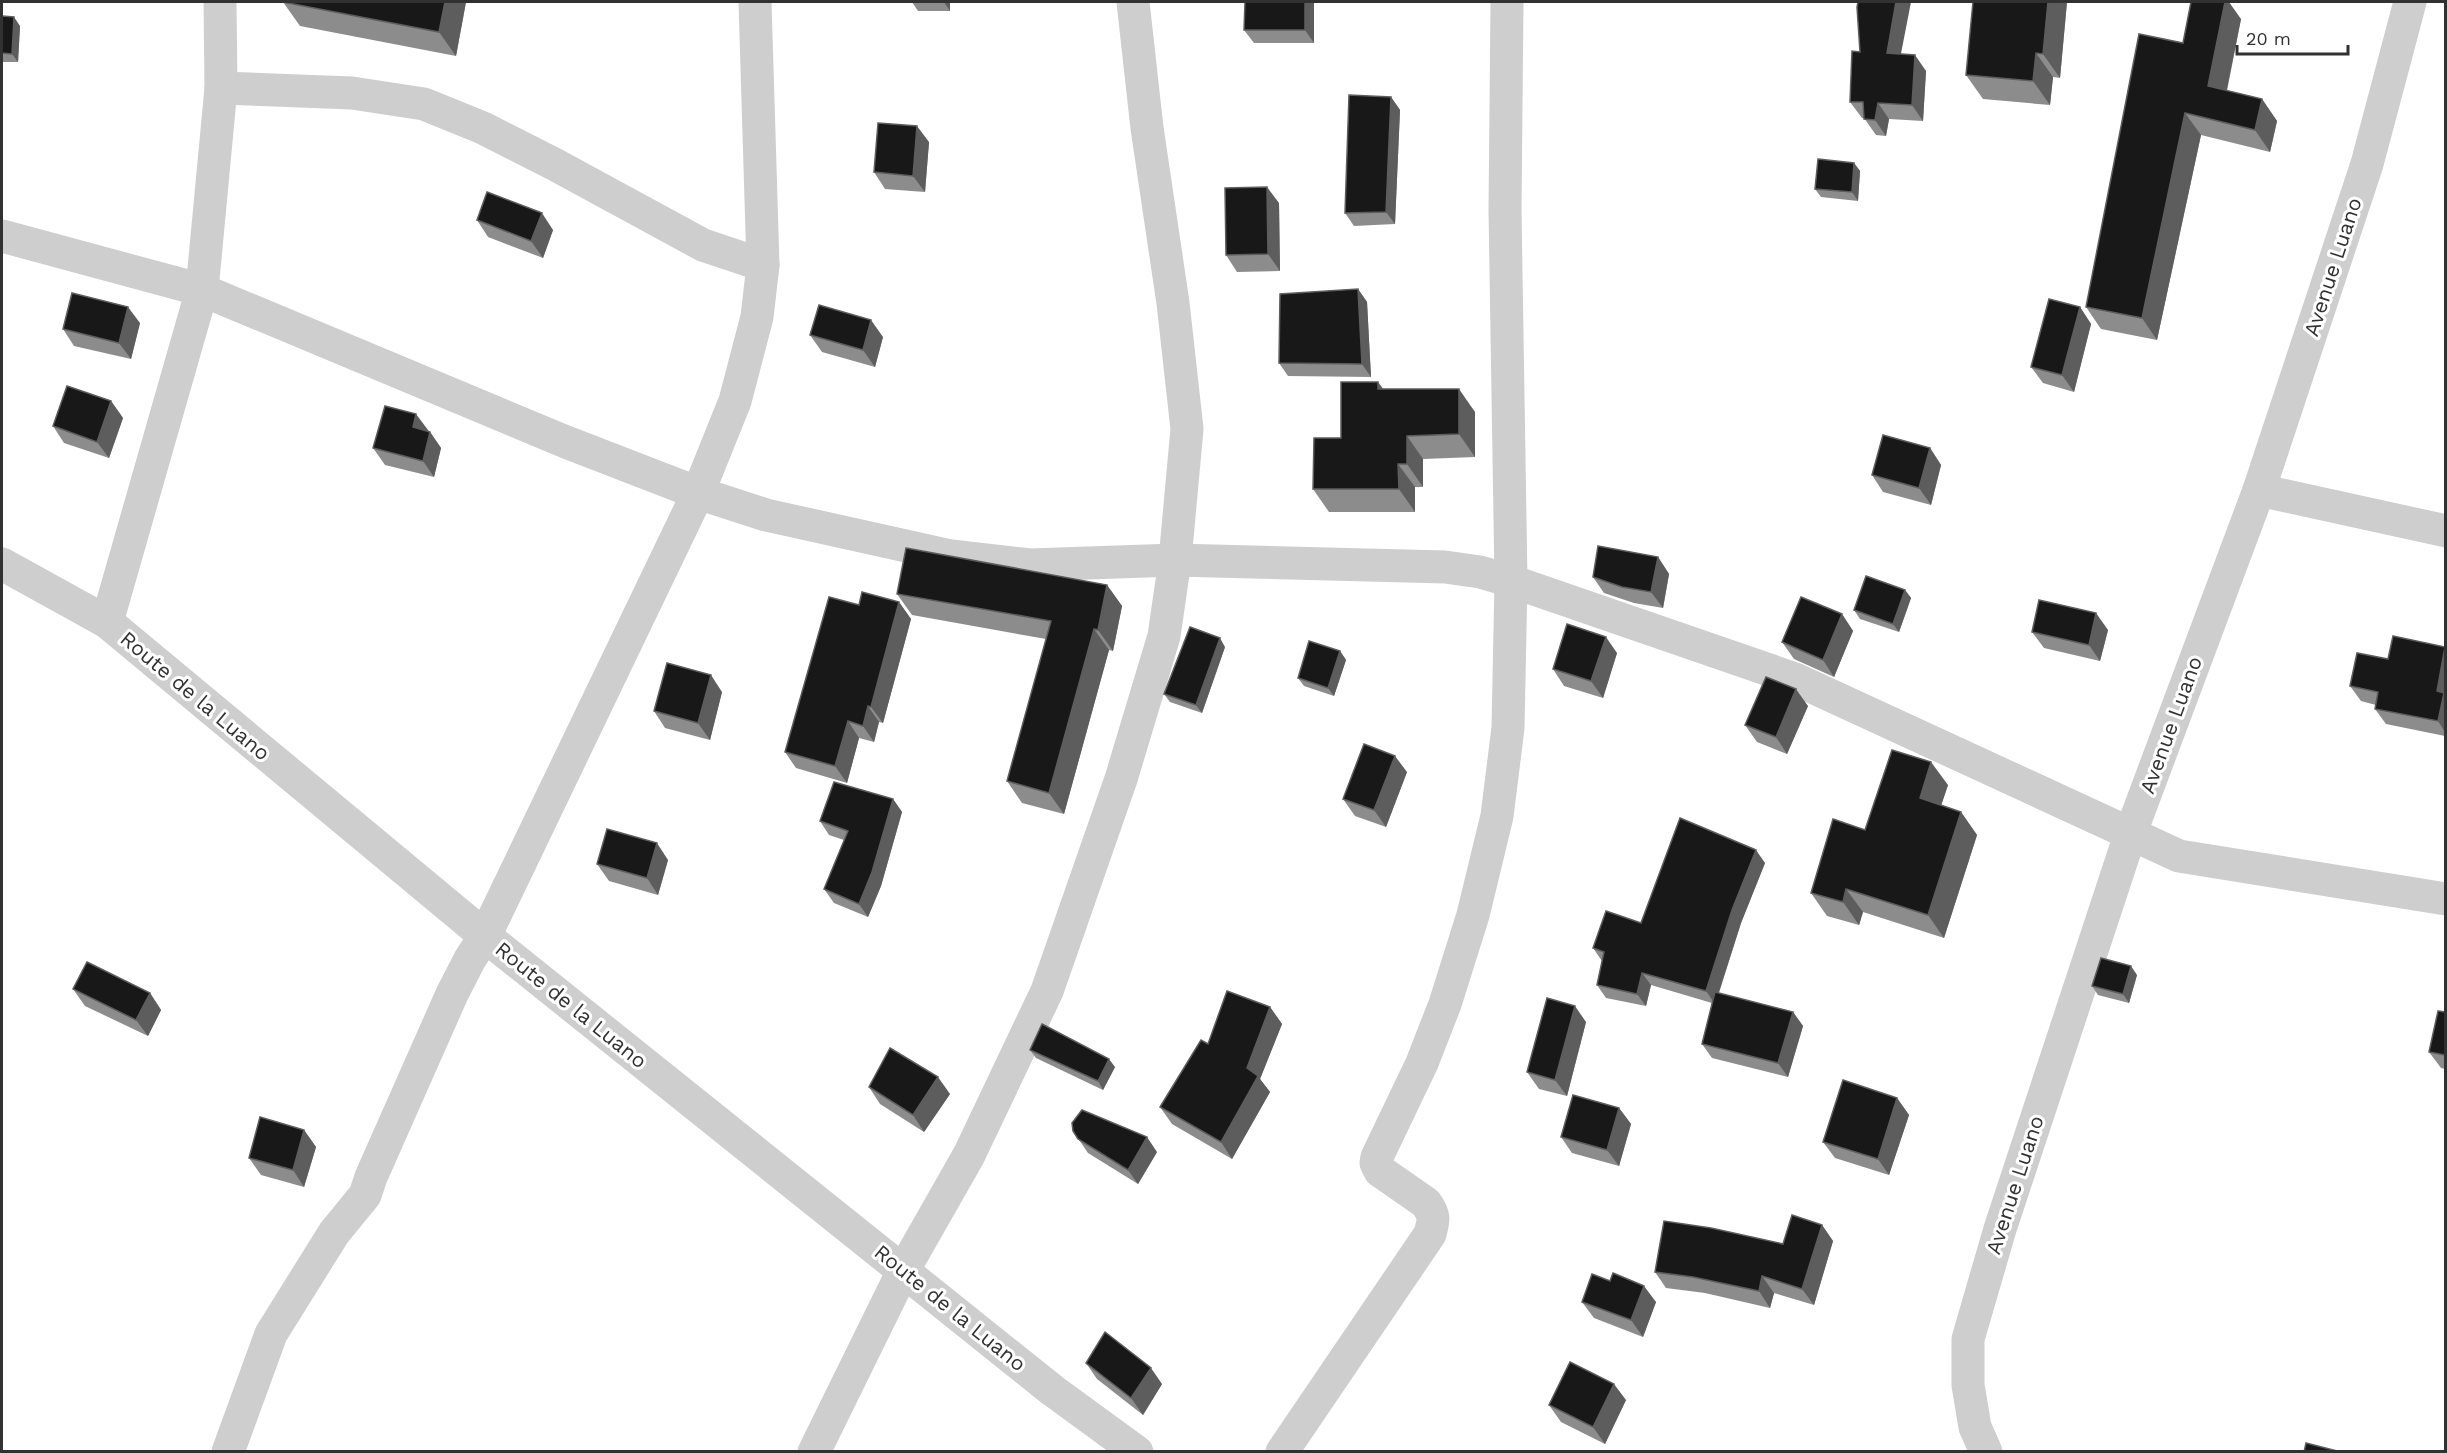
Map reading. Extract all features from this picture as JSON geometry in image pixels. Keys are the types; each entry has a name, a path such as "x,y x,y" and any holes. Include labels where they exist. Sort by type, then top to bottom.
{"street":[{"path":"107,622 202,290 221,88 220,2"},
{"path":"228,1452 271,1334 334,1233 365,1195 439,1023 470,959 485,936 698,493 735,401 758,317 763,265 755,2"},
{"path":"814,1452 903,1271 969,1155 1047,991 1121,779 1164,636 1175,560 1186,429 1173,303 1147,129 1133,2"},
{"path":"1282,1452 1430,1233 1434,1220 1426,1203 1380,1171 1376,1163 1377,1156 1422,1063 1445,1004 1473,915 1497,816 1508,728 1511,580 1505,210 1507,2"},
{"name":"Avenue Luano","path":"1986,1452 1975,1427 1970,1395 1968,1339 2000,1229 2131,832 2259,490 2367,164 2410,2"},
{"path":"221,88 352,93 424,104 483,128 554,164 703,246 763,265"},
{"path":"2,236 202,290 566,442 698,493 766,515 951,556 1030,565 1175,560 1445,567 1511,580 1795,679 2180,856 2198,861 2445,899"},
{"path":"2259,490 2445,531"},
{"name":"Route de la Luano","path":"2,564 107,622 485,936 1052,1390 1137,1452"}],"building":[{"path":"283,2 445,2 439,32"},
{"path":"1245,2 1305,2 1305,30 1244,30"},
{"path":"1858,2 1896,2 1887,53 1915,55 1912,105 1878,103 1875,120 1864,119 1863,102 1850,102 1852,51 1860,52"},
{"path":"1973,2 2048,2 2043,54 2036,53 2033,81 1966,75"},
{"path":"2191,2 2225,2 2208,86 2262,99 2255,130 2185,113 2142,318 2086,307 2139,34 2183,43"},
{"path":"2,16 14,17 12,54 2,53"},
{"path":"1349,95 1391,97 1386,212 1345,213"},
{"path":"878,123 917,126 913,176 874,172"},
{"path":"1818,159 1854,163 1852,192 1815,189"},
{"path":"1267,187 1268,254 1226,255 1225,188"},
{"path":"487,192 542,213 531,241 477,220"},
{"path":"1358,289 1362,364 1279,363 1280,294"},
{"path":"72,293 128,307 119,343 63,329"},
{"path":"2049,299 2080,307 2062,375 2031,367"},
{"path":"819,305 871,320 863,350 810,335"},
{"path":"1341,382 1378,382 1378,389 1459,389 1459,434 1407,436 1407,464 1398,464 1399,489 1313,489 1314,438 1341,438"},
{"path":"67,386 111,401 97,442 53,426"},
{"path":"385,406 416,414 413,427 430,432 423,461 373,448"},
{"path":"1883,435 1930,448 1919,488 1872,475"},
{"path":"1598,546 1658,557 1651,592 1622,587 1593,577"},
{"path":"906,548 1107,585 1098,630 1094,629 1049,793 1007,781 1051,621 897,594"},
{"path":"1866,576 1905,590 1893,624 1854,610"},
{"path":"862,592 899,602 871,707 868,706 863,726 848,721 835,766 785,752 829,597 859,605"},
{"path":"1801,597 1842,614 1823,660 1782,642"},
{"path":"2039,600 2096,613 2089,645 2032,632"},
{"path":"1567,624 1606,637 1591,681 1553,669"},
{"path":"1190,627 1220,638 1196,705 1164,694"},
{"path":"2393,636 2445,647 2437,691 2444,693 2438,721 2375,709 2378,692 2350,686 2357,653 2388,659"},
{"path":"1309,641 1340,651 1328,688 1298,678"},
{"path":"667,663 711,675 698,723 654,711"},
{"path":"1766,677 1796,689 1776,737 1745,725"},
{"path":"1364,744 1395,756 1374,810 1343,799"},
{"path":"1892,750 1931,762 1920,798 1961,812 1928,915 1846,889 1843,902 1811,893 1833,819 1865,830"},
{"path":"834,782 893,799 872,872 859,904 824,889 848,831 820,821"},
{"path":"1680,818 1756,850 1732,910 1706,991 1642,973 1637,994 1597,985 1604,952 1593,948 1606,911 1641,923"},
{"path":"607,829 657,843 647,878 597,864"},
{"path":"2101,958 2131,966 2123,994 2092,986"},
{"path":"87,962 150,993 136,1020 73,989"},
{"path":"1227,991 1270,1007 1247,1068 1258,1076 1221,1142 1160,1107 1201,1040 1208,1044"},
{"path":"1715,992 1793,1012 1778,1063 1702,1044"},
{"path":"1547,998 1575,1006 1555,1080 1527,1072"},
{"path":"2438,1011 2445,1012 2445,1055 2429,1052"},
{"path":"1042,1024 1109,1059 1098,1081 1030,1050"},
{"path":"890,1048 938,1077 913,1115 869,1087"},
{"path":"1843,1080 1897,1098 1878,1159 1823,1142"},
{"path":"1573,1095 1619,1108 1607,1150 1561,1137"},
{"path":"1082,1110 1147,1137 1128,1170 1078,1139 1073,1131 1072,1123"},
{"path":"260,1117 304,1130 293,1170 249,1158"},
{"path":"1792,1215 1822,1225 1802,1289 1762,1276 1759,1291 1693,1277 1655,1272 1664,1221 1711,1228 1783,1244"},
{"path":"1613,1273 1644,1286 1631,1320 1582,1302 1592,1274 1610,1281"},
{"path":"1105,1332 1151,1368 1131,1398 1086,1363"},
{"path":"1570,1362 1614,1384 1593,1427 1549,1405"},
{"path":"2306,1443 2341,1452 2304,1452"}]}
